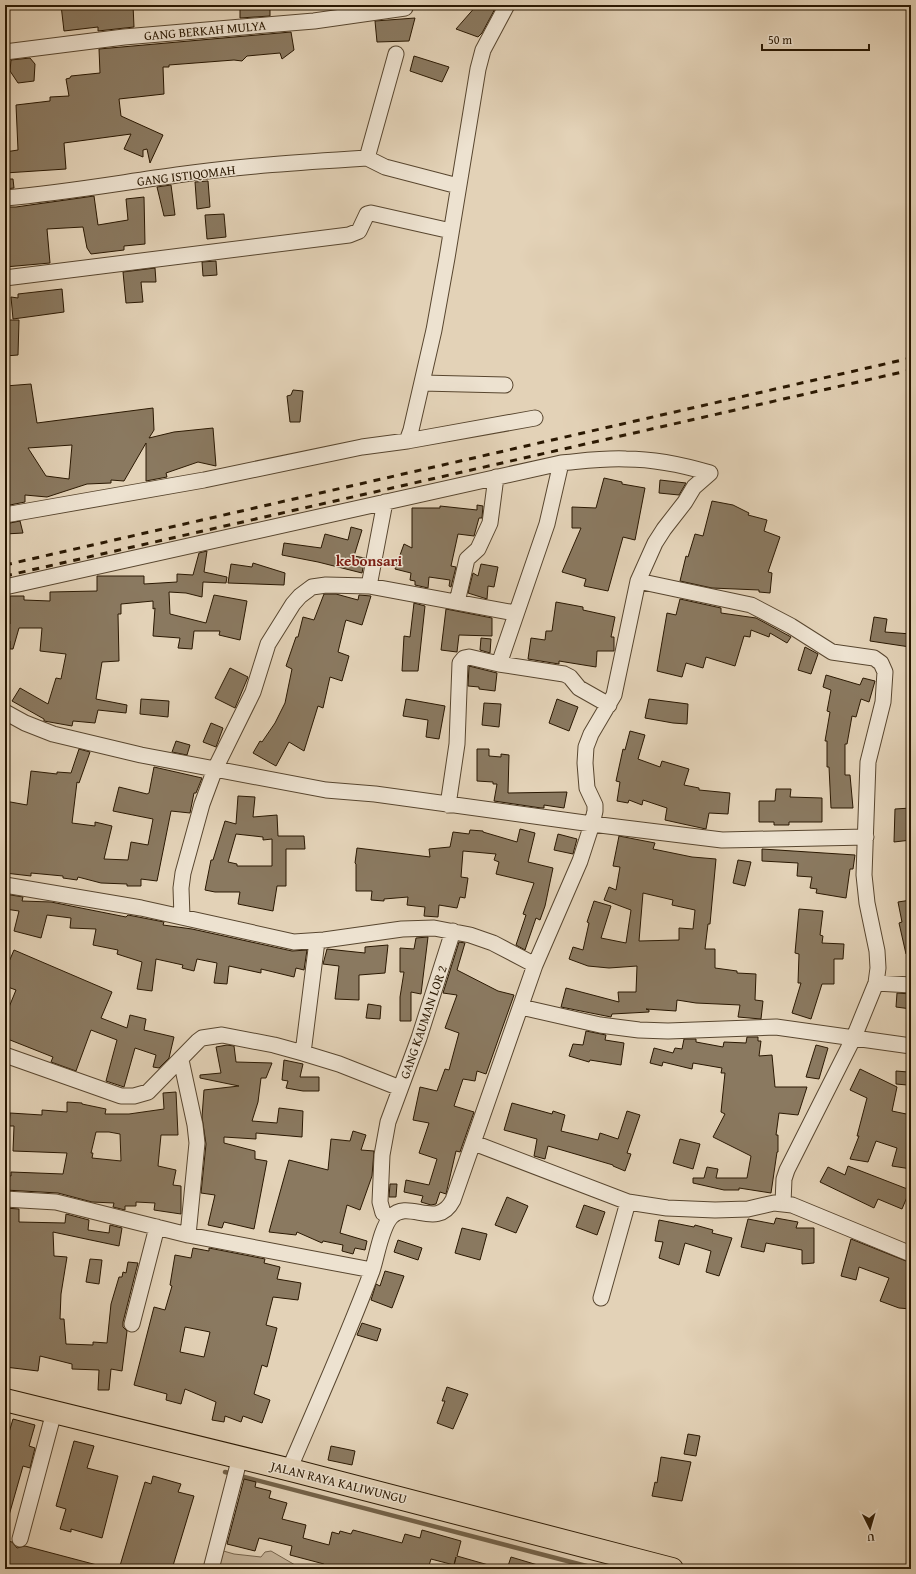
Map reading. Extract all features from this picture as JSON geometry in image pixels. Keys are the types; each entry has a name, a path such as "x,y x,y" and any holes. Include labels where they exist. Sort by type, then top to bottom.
{"main road":[{"name":"JALAN RAYA KALIWUNGU","path":"5,1400 54,1412 234,1463 289,1470 672,1569"}],"street":[{"path":"406,441 411,430 434,330 473,106 475,86 483,50 507,5"},
{"name":"GANG BERKAH MULYA","path":"5,52 124,37 314,21 412,7"},
{"path":"396,54 367,158 385,167 458,186"},
{"name":"GANG ISTIQOMAH","path":"5,198 178,175 290,163 367,158"},
{"path":"5,278 349,235 359,231 367,214 371,213 451,232"},
{"path":"422,383 505,385"},
{"path":"5,515 204,480 362,447 406,441 535,418"},
{"path":"5,587 561,463 625,458 685,466 710,473 694,487 655,543 638,581 614,695 590,734 586,747 585,763 587,788 595,805 592,824 580,861 535,964 453,1200 446,1211 434,1214 406,1211 398,1212 392,1217 386,1227 372,1270 289,1470"},
{"path":"499,664 515,613 547,524 561,463"},
{"path":"457,602 467,559 478,549 490,523 496,477"},
{"path":"369,586 385,502"},
{"path":"638,581 751,605 791,626 832,652 848,655 869,656 881,663 885,672 885,688 868,762 864,875 867,903 877,951 878,968 876,982 854,1037 787,1170 784,1179 783,1203"},
{"path":"182,917 181,888 183,873 202,804 215,769 253,692 268,644 293,604 300,596 312,587 326,585 369,586 515,613"},
{"path":"448,805 457,744 460,663 464,658 469,657 499,664 564,674 570,677 579,688 609,705"},
{"path":"5,712 53,734 164,760 326,790 375,794 448,805 722,840 866,837"},
{"path":"5,885 110,902 285,941 317,941 402,929 434,928 453,931 493,943 535,964"},
{"name":"GANG KAUMAN LOR 2","path":"5,1055 121,1096 134,1096 148,1092 202,1038 222,1035 274,1045 303,1053 339,1064 400,1088 419,1038 453,931"},
{"path":"303,1053 317,941"},
{"path":"876,982 911,985"},
{"path":"521,1007 600,1025 639,1030 668,1031 776,1027 911,1046"},
{"path":"181,1060 195,1125 197,1143 188,1234"},
{"path":"392,1217 383,1213 381,1208 382,1155 388,1122 400,1088"},
{"path":"474,1143 628,1202 661,1207 715,1210 738,1210 783,1203 792,1205 911,1254"},
{"path":"5,1200 56,1202 188,1234 372,1270"},
{"path":"601,1298 628,1202"},
{"path":"132,1324 157,1227"},
{"path":"20,1539 54,1412"},
{"path":"211,1569 234,1463"}],"shaded area":[{"path":"220,1550 234,1554 261,1557 265,1552 271,1551 302,1569 216,1569"}],"building":[{"path":"61,5 133,5 134,27 98,31 98,27 64,31"},
{"path":"240,5 270,5 270,16 240,18"},
{"path":"477,5 497,5 482,33 478,37 456,29"},
{"path":"415,18 409,41 377,42 375,21"},
{"path":"291,32 294,50 282,59 280,53 247,56 242,61 234,60 169,65 169,67 163,67 164,94 119,99 121,116 163,135 150,163 147,149 143,150 143,157 124,149 131,134 64,143 66,169 5,173 5,152 18,150 16,105 50,101 50,97 69,96 66,79 70,78 71,76 100,73 99,49"},
{"path":"414,56 449,67 442,82 410,71"},
{"path":"30,58 35,64 34,81 18,83 10,71 11,60"},
{"path":"5,179 13,179 14,188 5,189"},
{"path":"208,181 210,207 197,209 195,182"},
{"path":"171,185 175,215 164,216 157,187"},
{"path":"94,196 98,225 128,220 126,199 144,197 145,244 124,246 124,250 91,254 87,248 83,227 47,229 50,263 5,267 5,207 16,207"},
{"path":"224,214 226,237 207,239 205,215"},
{"path":"216,261 217,275 203,276 202,262"},
{"path":"155,268 156,282 141,282 143,302 126,303 123,272"},
{"path":"62,289 64,312 13,319 11,297 18,298 18,294"},
{"path":"5,320 19,320 18,355 5,356"},
{"path":"31,384 37,423 153,408 154,430 149,438 174,432 213,428 216,466 198,462 166,473 167,477 146,481 146,443 124,481 111,480 111,483 87,484 47,497 25,495 25,502 5,506 5,386","holes":["72,445 69,479 46,476 28,448"]},
{"path":"293,390 303,391 300,422 290,422 287,396 291,395"},
{"path":"604,478 622,482 622,484 645,488 635,540 623,537 608,591 584,586 586,579 562,572 581,528 572,528 572,507 596,508"},
{"path":"660,480 686,483 679,495 659,493"},
{"path":"712,501 733,505 749,513 748,515 767,520 764,531 780,537 768,572 772,573 770,593 759,592 759,590 712,588 680,581 686,556 688,557 695,534 703,536"},
{"path":"477,505 483,506 482,518 479,518 474,536 458,534 451,566 456,567 451,587 449,586 450,580 429,577 428,588 415,585 415,581 410,580 411,573 395,569 404,544 412,548 412,508 440,508 440,506 477,510"},
{"path":"20,521 23,533 5,534 5,524"},
{"path":"351,527 362,530 354,556 365,558 362,573 282,555 284,543 321,548 325,534 348,540"},
{"path":"207,551 204,572 227,577 226,583 203,582 202,597 186,593 169,592 170,614 206,623 214,595 247,601 240,640 219,635 220,631 194,631 192,649 178,648 180,638 153,636 155,608 153,609 153,601 121,604 121,614 118,614 119,661 102,662 96,699 127,705 126,713 98,710 95,723 73,721 72,726 44,721 44,719 12,701 20,688 48,704 56,678 61,679 66,654 40,651 42,628 19,628 13,649 10,649 10,641 5,640 5,622 10,624 10,596 24,596 24,600 50,601 50,592 97,591 97,576 144,576 144,584 177,582 177,574 193,575 199,553"},
{"path":"253,563 285,573 284,585 228,583 231,564 252,567"},
{"path":"481,564 498,567 494,587 488,586 487,599 468,593 473,573 478,576"},
{"path":"324,594 336,594 358,600 359,595 371,596 362,625 346,620 338,652 349,656 342,681 330,677 323,708 318,706 304,751 289,742 276,766 253,753 260,741 262,742 275,723 285,703 292,669 286,666 296,637 298,637 303,617 314,620"},
{"path":"680,599 721,608 721,613 756,618 791,637 787,643 770,633 769,637 751,630 750,637 744,636 735,666 706,657 703,668 686,663 682,677 657,671 667,613 676,615"},
{"path":"556,602 583,607 583,610 615,617 611,637 614,637 614,651 597,651 596,667 559,661 559,664 528,659 531,638 545,640 546,631 552,631"},
{"path":"414,603 425,606 418,671 402,671 404,636 410,637"},
{"path":"446,609 492,618 492,636 459,635 457,652 441,650"},
{"path":"874,617 887,619 885,632 911,634 910,647 870,641"},
{"path":"481,638 491,639 490,653 480,650"},
{"path":"805,647 818,654 811,674 798,670"},
{"path":"469,666 497,673 495,691 468,686"},
{"path":"230,668 248,677 235,708 215,698"},
{"path":"826,675 860,685 863,678 875,681 869,702 861,699 856,717 852,716 847,744 845,744 845,775 850,775 853,808 831,808 829,767 827,767 827,741 825,741 830,712 827,711 831,690 823,687"},
{"path":"141,699 169,701 168,717 140,714"},
{"path":"406,699 445,706 439,739 426,737 428,720 403,716"},
{"path":"557,699 578,707 569,731 549,723"},
{"path":"649,699 688,704 687,724 645,718"},
{"path":"484,703 501,704 499,727 482,725"},
{"path":"211,723 223,728 216,747 203,742"},
{"path":"630,731 645,735 638,759 660,767 662,761 689,769 684,785 699,788 699,790 730,793 728,814 709,813 706,829 665,820 667,808 643,800 642,805 629,800 628,803 617,801 620,782 616,781 623,749 625,750"},
{"path":"176,741 190,745 187,755 172,752"},
{"path":"79,749 90,752 79,783 77,782 72,823 95,826 95,822 112,826 104,859 128,860 131,842 148,845 153,819 113,811 119,787 147,794 149,793 154,767 202,778 196,793 194,793 190,813 171,811 157,881 141,879 141,886 127,886 127,884 101,883 78,877 77,880 63,878 63,876 31,873 31,876 5,873 5,801 27,805 31,771 57,774 57,772 71,773"},
{"path":"477,749 489,749 489,756 501,757 501,754 509,755 508,793 567,792 564,808 544,805 544,808 541,808 494,801 497,784 493,784 493,782 477,781"},
{"path":"776,789 791,789 790,797 822,798 822,822 789,822 789,825 774,825 774,822 759,822 759,801 775,801"},
{"path":"238,796 255,797 253,817 277,815 278,836 304,836 305,849 286,849 286,886 277,886 273,911 238,904 240,892 215,892 205,890 211,860 213,860 225,821 236,824","holes":["236,834 263,837 263,840 272,839 272,866 237,866 237,864 228,862"]},
{"path":"911,808 911,840 894,842 895,809"},
{"path":"520,829 535,833 528,862 553,868 545,906 540,920 536,918 525,950 516,945 526,915 523,914 534,883 496,874 499,862 494,860 496,854 463,851 461,877 468,878 465,898 460,897 457,908 439,905 438,917 424,916 425,907 407,905 408,897 384,899 384,901 371,900 372,891 356,891 355,863 357,848 430,857 429,849 450,847 453,832 469,834 470,830 483,831 517,842"},
{"path":"558,834 577,839 573,854 554,850"},
{"path":"619,836 655,843 653,849 692,857 716,859 710,924 708,924 705,949 715,949 715,968 737,971 737,973 756,974 755,1000 763,1001 761,1019 738,1017 740,1005 696,1003 677,1000 676,1011 646,1009 649,1010 649,1012 612,1014 611,1017 561,1007 566,988 619,1002 618,992 636,992 637,966 609,968 588,966 569,959 573,947 583,950 589,923 587,922 594,901 611,906 601,938 626,943 631,910 604,900 609,887 616,890 620,867 613,866","holes":["643,893 673,900 672,905 695,910 693,929 679,928 679,940 639,941"]},
{"path":"762,849 855,855 853,869 850,869 846,898 816,893 817,889 810,888 812,877 797,876 798,863 762,861"},
{"path":"738,860 751,862 745,886 733,883"},
{"path":"5,894 23,897 22,901 51,902 126,917 128,915 164,922 163,925 192,929 292,951 307,950 304,970 296,968 294,977 261,969 261,973 229,966 227,984 214,983 217,963 197,959 194,971 182,968 183,965 156,959 152,991 137,989 142,962 117,954 118,950 93,945 96,929 70,928 71,918 47,915 41,938 14,931 19,911 5,909"},
{"path":"911,900 911,953 906,954 899,923 902,922 898,902"},
{"path":"799,909 823,911 820,935 823,936 822,943 844,944 843,959 834,959 834,984 822,984 811,1019 792,1013 801,983 798,983 799,954 795,953"},
{"path":"428,937 421,994 411,992 411,1021 400,1021 400,997 404,972 400,972 400,948 414,949 416,938"},
{"path":"459,942 465,943 457,970 498,991 514,995 486,1074 477,1071 475,1081 463,1079 454,1106 474,1112 460,1152 456,1151 446,1194 440,1192 436,1204 431,1205 421,1202 423,1196 404,1192 406,1180 429,1185 437,1159 419,1153 429,1123 413,1120 420,1087 437,1091 445,1069 449,1070 459,1033 445,1028 457,995 443,993"},
{"path":"388,945 385,973 359,975 359,1000 335,999 339,966 323,964 327,949 365,953 365,947"},
{"path":"14,950 112,992 101,1018 127,1028 130,1015 146,1019 144,1030 174,1037 169,1058 159,1068 153,1067 156,1055 135,1048 124,1087 106,1081 117,1040 91,1030 76,1071 51,1062 53,1057 5,1038 5,1017 16,990 5,986 5,971"},
{"path":"897,993 911,994 911,1009 896,1007"},
{"path":"368,1004 381,1006 380,1019 366,1018"},
{"path":"586,1031 606,1035 605,1040 624,1043 621,1065 590,1060 589,1062 569,1056 573,1044 583,1045"},
{"path":"747,1037 758,1037 758,1041 761,1041 759,1056 772,1055 775,1087 807,1087 798,1115 779,1113 776,1135 778,1135 778,1152 771,1193 739,1188 739,1190 724,1190 693,1183 693,1178 704,1178 707,1167 718,1169 716,1178 747,1178 751,1156 713,1137 725,1114 721,1112 725,1073 721,1073 722,1068 693,1063 692,1069 663,1062 662,1066 650,1063 654,1048 673,1053 675,1048 682,1049 684,1039 696,1039 696,1042 723,1047 724,1042 746,1043"},
{"path":"227,1045 234,1046 236,1062 272,1063 266,1078 261,1078 258,1102 252,1121 277,1123 279,1108 303,1111 302,1137 256,1133 256,1139 224,1137 224,1143 255,1151 255,1159 267,1161 254,1229 224,1222 222,1228 208,1225 215,1195 201,1193 206,1144 202,1117 204,1090 239,1086 200,1078 200,1075 221,1073 216,1047"},
{"path":"816,1045 828,1048 819,1079 806,1077"},
{"path":"284,1060 303,1064 300,1077 319,1077 319,1091 303,1091 286,1088 288,1081 282,1080"},
{"path":"860,1069 897,1087 892,1111 911,1115 911,1169 892,1166 897,1148 876,1141 868,1162 850,1159 859,1136 857,1136 867,1098 850,1090"},
{"path":"896,1071 908,1072 907,1085 896,1084"},
{"path":"176,1092 178,1135 161,1135 158,1166 176,1170 173,1185 181,1186 181,1214 154,1210 155,1203 136,1202 136,1206 125,1206 125,1210 113,1207 114,1203 92,1202 58,1193 5,1190 5,1175 11,1176 11,1172 63,1174 67,1153 13,1151 14,1126 9,1126 10,1113 42,1115 42,1110 67,1112 67,1102 82,1103 106,1109 105,1114 129,1114 164,1109 163,1093","holes":["96,1132 120,1134 121,1161 92,1158 93,1153 91,1153"]},
{"path":"512,1103 552,1114 553,1111 565,1115 561,1131 598,1140 600,1133 618,1139 627,1111 640,1115 627,1153 631,1154 625,1171 613,1165 548,1146 545,1159 534,1156 537,1139 504,1130"},
{"path":"353,1131 366,1135 361,1150 374,1151 372,1176 360,1210 347,1205 340,1233 367,1241 365,1250 355,1248 353,1254 342,1251 343,1245 323,1241 322,1243 297,1232 296,1235 269,1232 289,1160 328,1170 331,1139 350,1141"},
{"path":"680,1139 700,1144 693,1169 673,1163"},
{"path":"848,1166 910,1190 902,1209 878,1199 874,1208 820,1182 828,1167 845,1175"},
{"path":"390,1184 397,1184 396,1197 389,1197"},
{"path":"507,1197 528,1206 516,1233 495,1225"},
{"path":"584,1205 605,1212 597,1235 576,1227"},
{"path":"5,1208 19,1209 19,1222 65,1223 66,1214 89,1220 88,1230 109,1233 110,1225 122,1228 119,1246 53,1232 54,1256 67,1257 61,1294 60,1319 64,1319 66,1344 93,1345 93,1342 107,1343 111,1304 119,1277 122,1277 123,1272 126,1273 128,1262 138,1263 123,1322 123,1327 127,1331 122,1371 111,1369 109,1390 98,1390 99,1370 72,1369 72,1364 40,1356 38,1371 5,1367"},
{"path":"776,1218 798,1222 796,1228 814,1228 814,1263 802,1264 802,1250 766,1243 764,1252 741,1247 748,1219 774,1224"},
{"path":"659,1220 694,1227 695,1225 713,1230 712,1233 732,1238 719,1276 706,1272 711,1251 685,1243 679,1265 659,1258 663,1242 655,1241"},
{"path":"462,1228 487,1234 480,1260 455,1253"},
{"path":"851,1239 911,1263 911,1309 899,1308 880,1301 889,1278 859,1267 856,1280 841,1276"},
{"path":"398,1240 422,1248 418,1260 394,1252"},
{"path":"193,1248 209,1251 209,1248 265,1259 264,1263 280,1267 277,1279 301,1283 298,1300 273,1297 266,1325 277,1328 267,1367 262,1365 254,1394 270,1400 262,1423 243,1416 241,1422 225,1416 224,1422 212,1420 216,1402 185,1389 181,1404 166,1400 167,1394 134,1385 154,1307 165,1310 172,1286 170,1285 175,1255 191,1258","holes":["185,1327 210,1332 204,1357 180,1352"]},
{"path":"90,1259 102,1260 99,1284 86,1282"},
{"path":"385,1271 404,1276 392,1308 371,1300 376,1284 380,1286"},
{"path":"362,1323 381,1329 377,1341 357,1335"},
{"path":"447,1387 468,1394 453,1429 437,1423 445,1401 442,1401"},
{"path":"13,1419 35,1425 29,1446 35,1448 30,1468 23,1466 8,1519 5,1519 5,1438 7,1439"},
{"path":"688,1434 700,1436 696,1456 684,1454"},
{"path":"74,1441 94,1446 87,1468 118,1476 102,1538 71,1529 71,1532 60,1529 66,1509 56,1506"},
{"path":"331,1446 355,1451 352,1465 328,1460"},
{"path":"661,1457 691,1462 682,1501 652,1496 655,1482 657,1483"},
{"path":"153,1476 181,1484 178,1492 194,1496 172,1569 119,1569 145,1482 151,1484"},
{"path":"244,1479 256,1482 255,1487 271,1491 269,1498 287,1503 282,1519 306,1525 303,1538 329,1545 332,1532 339,1534 340,1531 351,1534 353,1530 402,1543 405,1534 420,1538 422,1530 461,1541 457,1556 492,1566 491,1569 453,1569 454,1565 431,1559 428,1569 322,1569 324,1564 290,1555 292,1546 259,1538 255,1551 227,1544"},
{"path":"5,1540 12,1542 17,1548 25,1546 97,1565 96,1569 5,1569"},
{"path":"511,1557 541,1566 541,1569 507,1569"}],"waterway":[{"path":"225,1472 598,1569"}],"railway":[{"path":"5,565 911,358"},
{"path":"5,576 911,370"}],"district":[{"name":"kebonsari","path":"369,561"}]}
